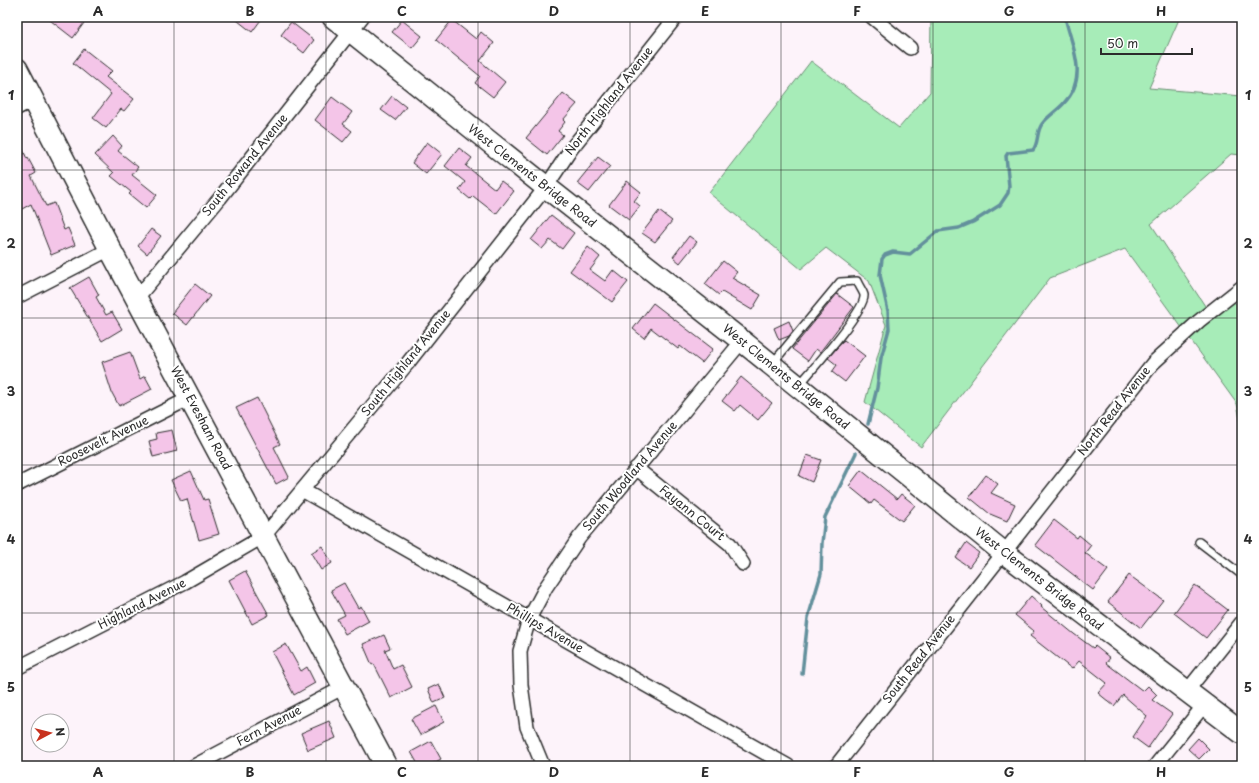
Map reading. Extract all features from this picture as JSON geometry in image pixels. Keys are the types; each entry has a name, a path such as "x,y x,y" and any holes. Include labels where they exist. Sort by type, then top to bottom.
{"main road":[{"name":"West Clements Bridge Road","path":"333,17 357,24 546,187 772,364 1003,552 1242,733"},
{"name":"West Evesham Road","path":"17,69 25,104 137,298 386,766"}],"street":[{"name":"North Highland Avenue","path":"546,187 570,149 676,17"},
{"path":"872,17 910,48"},
{"name":"South Rowand Avenue","path":"137,298 220,198 357,24"},
{"name":"South Highland Avenue","path":"264,536 407,364 546,187"},
{"path":"17,297 110,249"},
{"name":"North Read Avenue","path":"1003,552 1153,363 1199,321 1242,287"},
{"name":"South Woodland Avenue","path":"543,766 527,727 521,685 520,651 529,619 546,587 578,538 742,341"},
{"name":"Roosevelt Avenue","path":"17,485 190,398"},
{"name":"Fayann Court","path":"636,468 730,544 743,564"},
{"name":"Phillips Avenue","path":"302,490 788,766"},
{"name":"Highland Avenue","path":"17,668 185,582 264,536"},
{"name":"South Read Avenue","path":"836,766 1003,552"},
{"path":"1187,691 1242,622"},
{"name":"Fern Avenue","path":"194,766 344,687"},
{"path":"1155,766 1205,704"}],"lane":[{"path":"772,364 840,282 858,281 864,296 861,308 836,342 798,386"},
{"path":"1199,542 1242,575"}],"green space":[{"path":"931,17 1180,17 1149,88 1242,96 1242,155 1231,154 1151,224 1209,312 1227,295 1242,310 1242,430 1237,404 1125,249 1050,278 921,447 865,402 886,325 869,281 826,248 801,269 709,193 811,61 899,128 930,92"}],"building":[{"path":"46,17 77,17 84,23 73,38"},
{"path":"233,17 263,17 252,32"},
{"path":"402,20 422,36 412,48 392,32"},
{"path":"452,20 476,39 481,32 494,43 480,61 505,82 493,97 475,83 480,76 436,40"},
{"path":"291,22 314,40 304,53 281,35"},
{"path":"84,49 112,71 106,77 134,99 124,111 121,109 106,128 93,118 111,94 73,63"},
{"path":"563,93 577,104 563,120 565,122 558,131 563,135 547,155 526,138"},
{"path":"392,96 406,107 395,120 381,110"},
{"path":"332,97 352,112 343,124 352,131 343,142 315,120"},
{"path":"17,136 27,159 28,158 36,173 31,176 46,206 54,203 64,230 68,228 75,245 51,255 31,204 22,209 17,198"},
{"path":"113,136 122,146 118,151 138,167 132,175 157,195 146,208 129,194 131,192 111,176 114,173 95,155"},
{"path":"427,142 442,154 426,174 412,163"},
{"path":"459,148 472,158 466,166 495,189 501,181 514,191 496,214 473,196 470,199 459,190 465,182 445,166"},
{"path":"598,157 610,166 589,192 577,183"},
{"path":"627,181 641,192 634,201 640,206 629,220 609,205"},
{"path":"659,211 672,221 655,242 642,233"},
{"path":"551,215 574,233 562,249 550,240 542,249 531,240"},
{"path":"151,229 161,236 147,254 138,246"},
{"path":"689,236 697,242 680,263 673,257"},
{"path":"588,247 600,257 590,270 605,281 613,270 628,282 612,302 570,271"},
{"path":"723,261 737,272 732,278 761,295 752,310 722,292 719,295 705,284"},
{"path":"89,277 99,295 96,297 106,315 112,312 122,329 102,341 70,288"},
{"path":"195,284 210,296 187,325 172,313"},
{"path":"837,294 854,307 820,352 816,349 808,361 792,349"},
{"path":"653,303 713,349 702,363 680,346 678,349 651,328 644,338 633,329"},
{"path":"789,321 793,331 789,336 779,340 774,328"},
{"path":"844,340 865,356 845,382 832,372 837,365 828,358"},
{"path":"130,352 140,379 145,376 152,389 119,406 112,393 102,362"},
{"path":"741,377 772,403 758,420 740,405 735,411 722,401"},
{"path":"257,398 280,444 274,447 289,477 276,484 236,408"},
{"path":"172,430 177,451 153,457 149,441 157,439 156,433"},
{"path":"807,455 821,460 812,482 799,476"},
{"path":"861,470 897,499 901,494 915,505 902,521 874,500 871,504 849,486"},
{"path":"191,471 204,500 208,499 219,534 199,540 187,499 181,501 171,480"},
{"path":"986,475 998,484 991,493 1015,504 1007,521 990,514 969,497"},
{"path":"1054,520 1077,538 1079,535 1091,545 1085,553 1108,570 1093,590 1035,545"},
{"path":"966,543 979,553 969,567 956,558"},
{"path":"322,546 332,563 321,570 311,553"},
{"path":"245,571 269,615 252,624 229,580"},
{"path":"1129,575 1163,600 1141,628 1108,602"},
{"path":"344,583 358,608 361,606 369,621 345,634 337,619 345,615 331,590"},
{"path":"1195,585 1228,610 1206,638 1174,613"},
{"path":"1031,596 1042,606 1041,607 1074,634 1093,648 1095,646 1110,658 1106,663 1143,691 1148,686 1157,695 1152,700 1172,714 1148,748 1133,737 1147,716 1123,695 1114,706 1098,693 1107,683 1079,661 1072,669 1030,636 1034,631 1015,615"},
{"path":"384,635 390,648 385,650 393,669 401,665 412,687 391,698 374,664 372,665 363,644"},
{"path":"286,644 301,671 307,667 315,683 294,695 272,652"},
{"path":"439,684 445,698 434,703 428,689"},
{"path":"436,706 444,722 420,735 411,719"},
{"path":"329,721 336,738 308,750 301,733"},
{"path":"1198,738 1209,749 1199,759 1188,749"},
{"path":"431,741 441,759 428,766 419,766 411,752"}],"waterway":[{"path":"868,424 877,388 881,358 889,329 888,311 880,275 882,259 885,255 893,252 910,254 938,231 959,228 973,222 1000,205 1008,193 1009,186 1006,156 1008,153 1033,150 1040,127 1047,118 1064,103 1072,93 1076,83 1076,62 1065,17"},
{"path":"802,674 808,618 821,574 825,517 856,453"}]}
